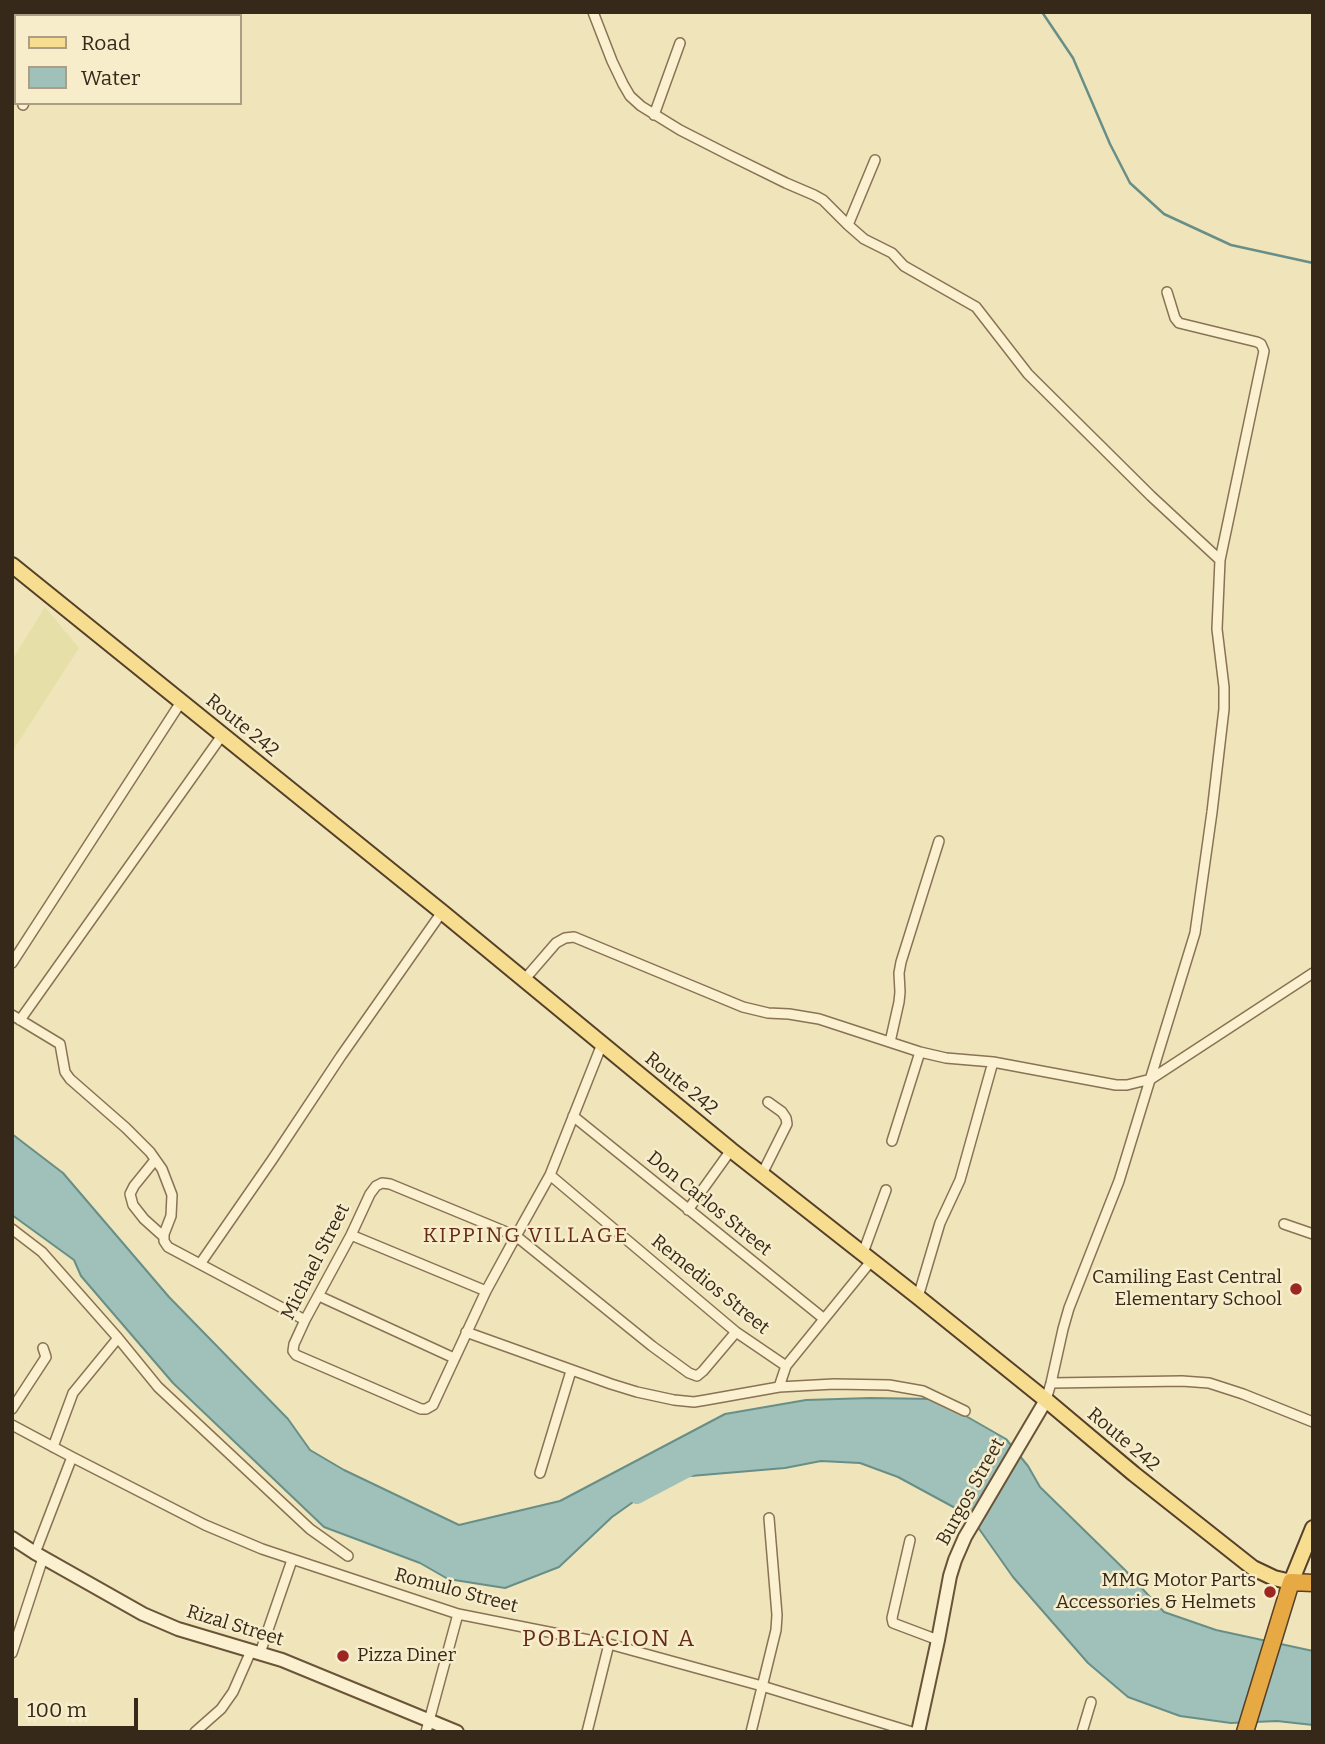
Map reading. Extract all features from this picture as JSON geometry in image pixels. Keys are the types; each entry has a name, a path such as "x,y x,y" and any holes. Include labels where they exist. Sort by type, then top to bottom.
{"highway":[{"path":"1245,1732 1291,1582 1313,1583"}],"main road":[{"name":"Route 242","path":"12,565 442,912 731,1150 1046,1400 1134,1474 1253,1568 1274,1578 1291,1582"},
{"path":"1291,1582 1313,1528"}],"street":[{"path":"593,12 612,61 630,96 653,115 823,200 864,239 892,253 904,266 980,310 1028,374 1220,560"},
{"path":"653,115 680,43"},
{"path":"848,225 875,160"},
{"path":"1046,1400 1069,1308 1119,1181 1195,933 1225,698 1217,629 1220,560 1264,351 1257,342 1179,323 1167,292"},
{"path":"12,963 181,702"},
{"path":"223,734 16,1017 60,1044 65,1072 70,1079 126,1128 150,1152 162,1170 172,1195 171,1216 164,1234 164,1241 169,1247 305,1320"},
{"path":"890,1042 899,1002 901,962 939,841"},
{"path":"200,1264 442,912"},
{"path":"524,980 556,943 574,937 743,1007 819,1019 946,1058 993,1062 1127,1085 1151,1079 1313,973"},
{"path":"318,1296 454,1358 486,1291 550,1175 602,1044"},
{"path":"892,1141 920,1052"},
{"path":"918,1297 940,1223 960,1180 993,1062"},
{"path":"762,1174 787,1124 782,1112 768,1102"},
{"name":"Don Carlos Street","path":"573,1116 823,1318"},
{"path":"688,1210 731,1150"},
{"path":"155,1160 134,1186 131,1194 133,1205 164,1237"},
{"name":"Remedios Street","path":"550,1175 736,1332 786,1366"},
{"name":"Michael Street","path":"454,1358 433,1405 421,1409 296,1355 293,1351 305,1320 376,1186 382,1183 390,1184 516,1236"},
{"path":"779,1387 786,1366 868,1257 886,1190"},
{"path":"1284,1224 1313,1234"},
{"path":"12,1229 41,1252 158,1387 310,1529 348,1556"},
{"path":"351,1235 486,1291"},
{"path":"516,1236 689,1373 696,1376 703,1371 736,1332"},
{"path":"466,1332 571,1371 637,1392 674,1400 694,1402 779,1387 889,1385 923,1391 965,1411"},
{"path":"53,1447 73,1393 118,1338"},
{"path":"12,1409 46,1357 43,1348"},
{"path":"540,1473 571,1371"},
{"path":"1051,1383 1209,1383 1313,1422"},
{"name":"Burgos Street","path":"918,1732 950,1576 965,1537 1046,1400"},
{"name":"Romulo Street","path":"12,1425 205,1525 292,1560 458,1614 609,1644 762,1686 912,1732"},
{"path":"12,1653 39,1555 72,1457"},
{"path":"751,1732 776,1630 769,1518"},
{"name":"Rizal Street","path":"12,1538 143,1614 178,1629 282,1660 427,1726 457,1732"},
{"path":"910,1540 893,1623 938,1640"},
{"path":"195,1732 221,1709 233,1692 255,1652 292,1560"},
{"path":"427,1726 458,1614"},
{"path":"587,1732 609,1644"},
{"path":"1082,1732 1091,1702"}],"shaded area":[{"path":"45,607 79,648 12,752 12,660"}],"water":[{"path":"12,1134 63,1173 169,1297 288,1419 310,1450 344,1470 459,1525 560,1501 725,1414 806,1400 936,1399 1006,1439 1028,1466 1040,1487 1164,1612 1216,1630 1313,1651 1313,1725 1277,1721 1231,1723 1180,1716 1128,1697 1088,1663 1013,1577 970,1516 898,1477 860,1463 821,1461 785,1468 667,1478 612,1517 559,1567 505,1588 448,1579 420,1563 324,1527 173,1383 81,1276 74,1260 12,1215"}],"waterway":[{"path":"1042,12 1073,58 1130,183 1164,214 1231,245 1313,263"},
{"path":"637,1496 692,1467"}],"place":[{"name":"Camiling East Central Elementary School","path":"1296,1289"},
{"name":"MMG Motor Parts Accessories & Helmets","path":"1270,1592"},
{"name":"Pizza Diner","path":"343,1656"}],"district":[{"name":"KIPPING VILLAGE","path":"526,1236"},
{"name":"POBLACION A","path":"609,1640"}]}
